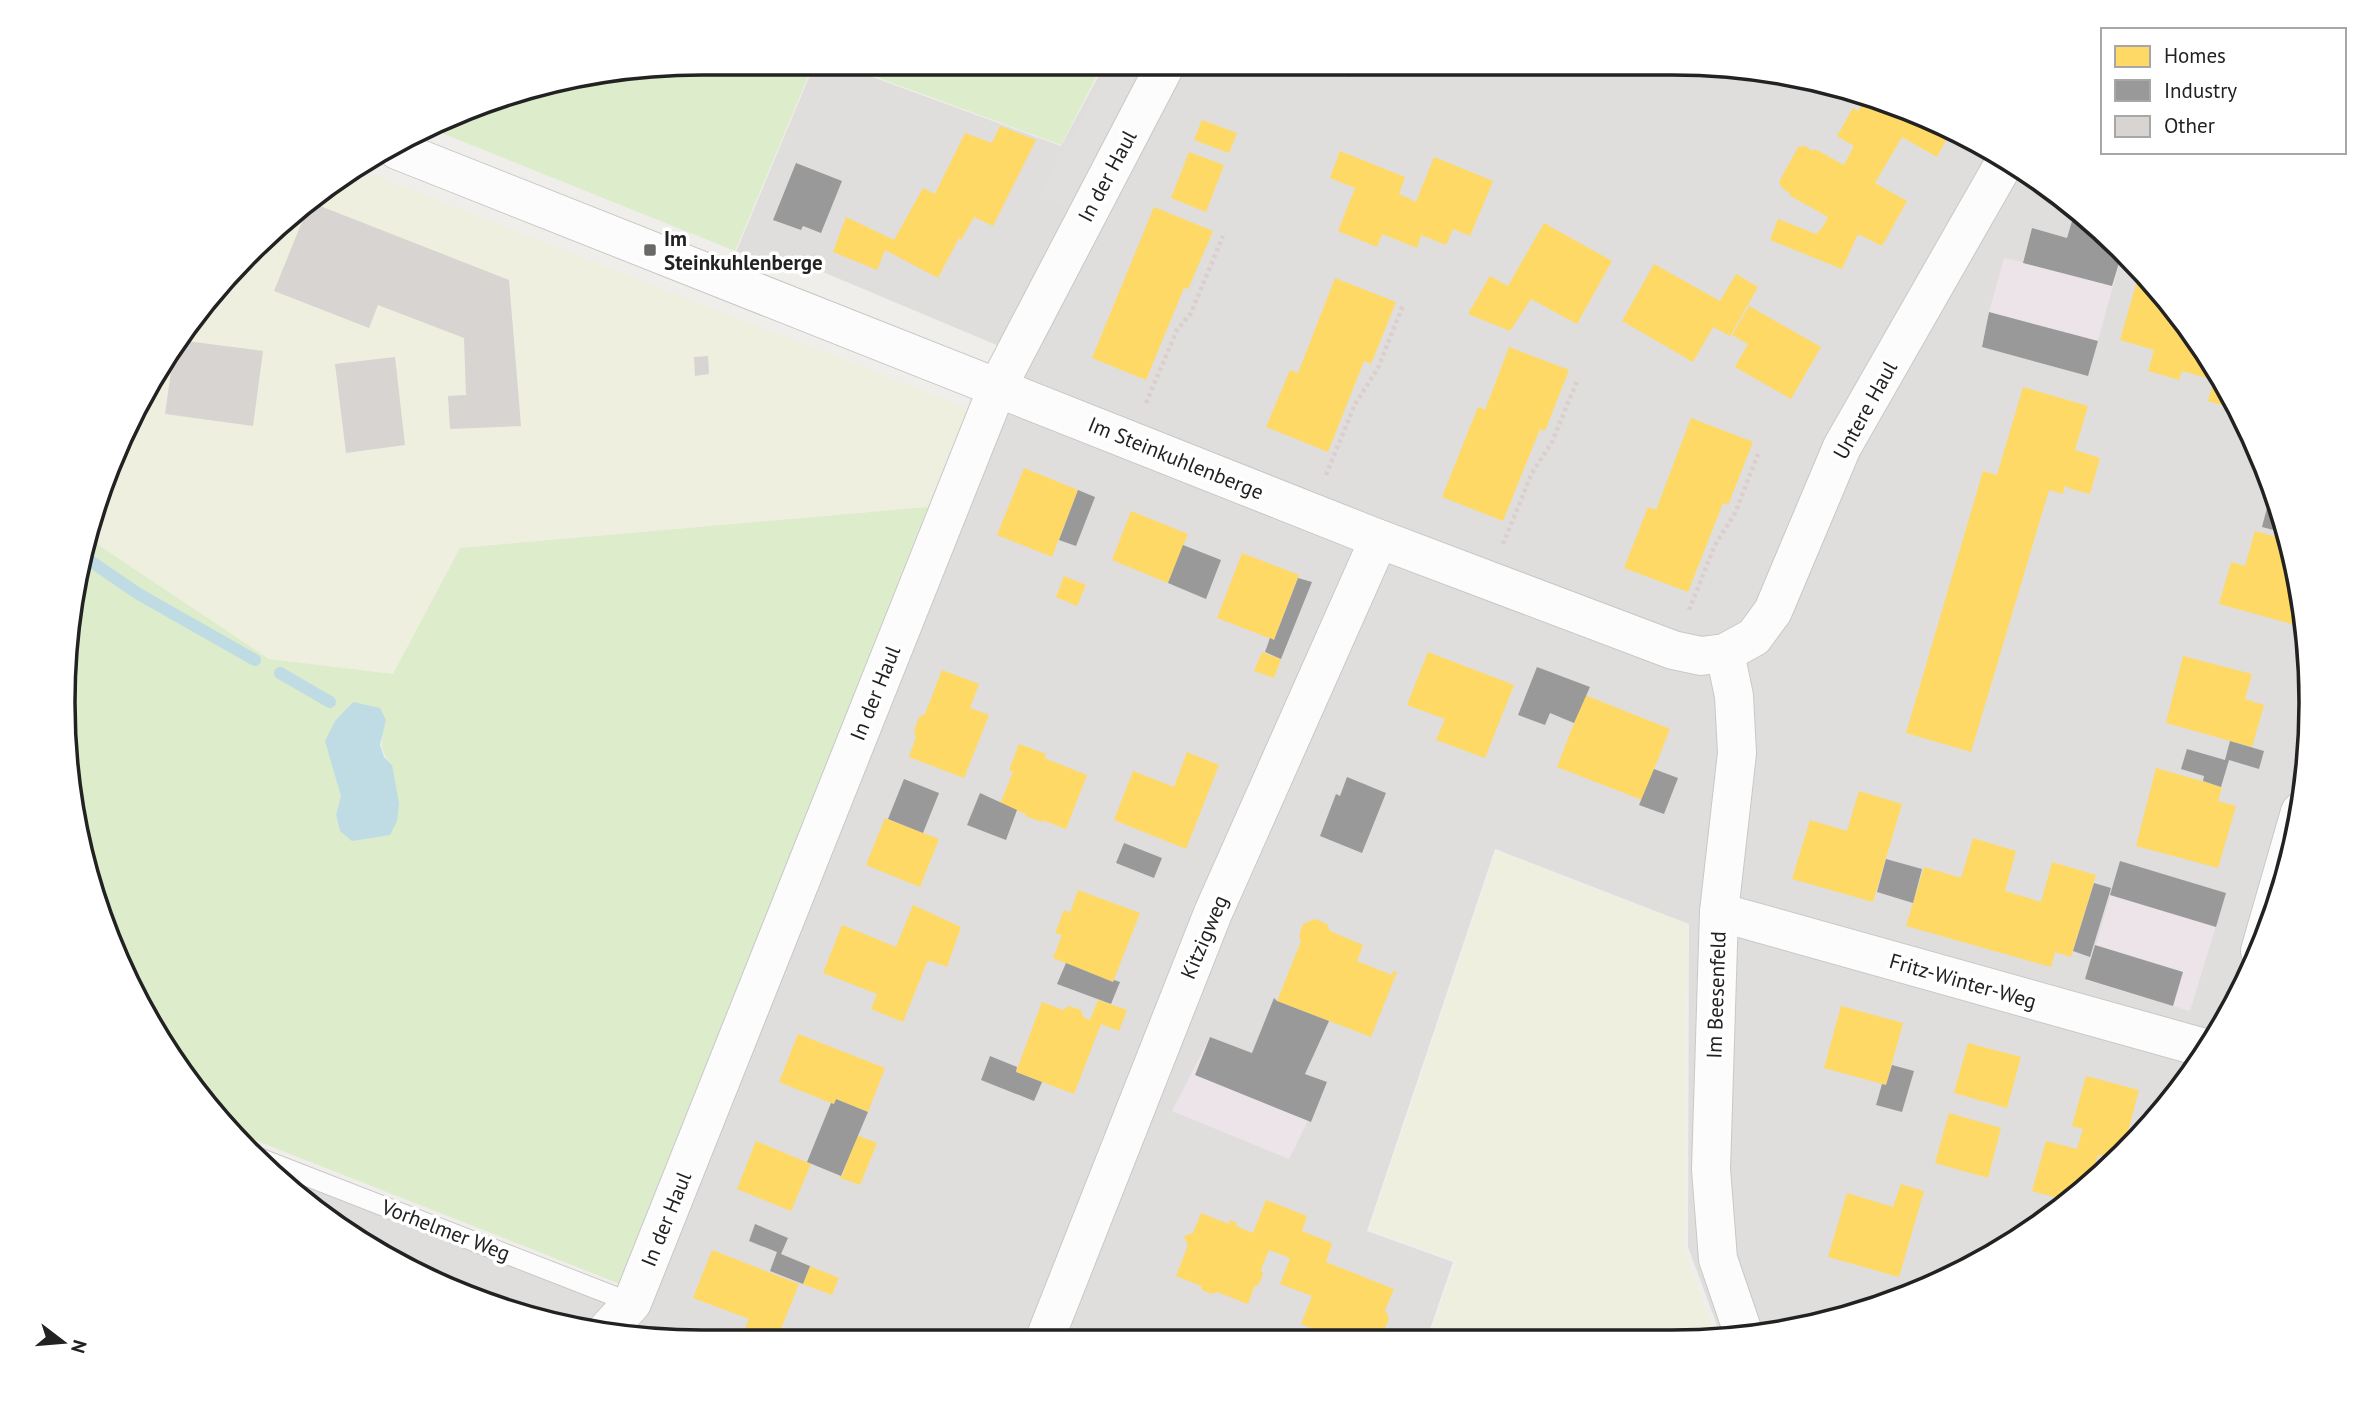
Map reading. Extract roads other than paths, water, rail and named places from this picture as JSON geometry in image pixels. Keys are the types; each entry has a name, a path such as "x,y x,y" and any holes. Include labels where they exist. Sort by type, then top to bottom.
{"street":[{"name":"In der Haul","path":"620,1317 998,386 1160,75"},
{"name":"Im Steinkuhlenberge","path":"402,152 1379,538 1673,650 1702,656 1725,653"},
{"name":"Untere Haul","path":"1725,653 1754,637 1773,611 1842,447 2001,169"},
{"name":"Kitzigweg","path":"1048,1330 1213,913 1379,538"},
{"name":"Im Beesenfeld","path":"1725,653 1734,696 1737,753 1719,912 1711,1170 1718,1259 1741,1325"},
{"name":"Fritz-Winter-Weg","path":"1719,912 2196,1046"}],"lane":[{"name":"Vorhelmer Weg","path":"283,1168 620,1317"}],"water":[{"path":"353,702 380,708 386,720 380,745 384,757 392,765 399,803 397,821 390,835 352,841 340,831 336,815 341,796 325,741 335,721"}],"waterway":[{"path":"92,562 137,593 255,660"},
{"path":"280,673 330,702"}],"place":[{"name":"Im Steinkuhlenberge","path":"650,250"}]}
